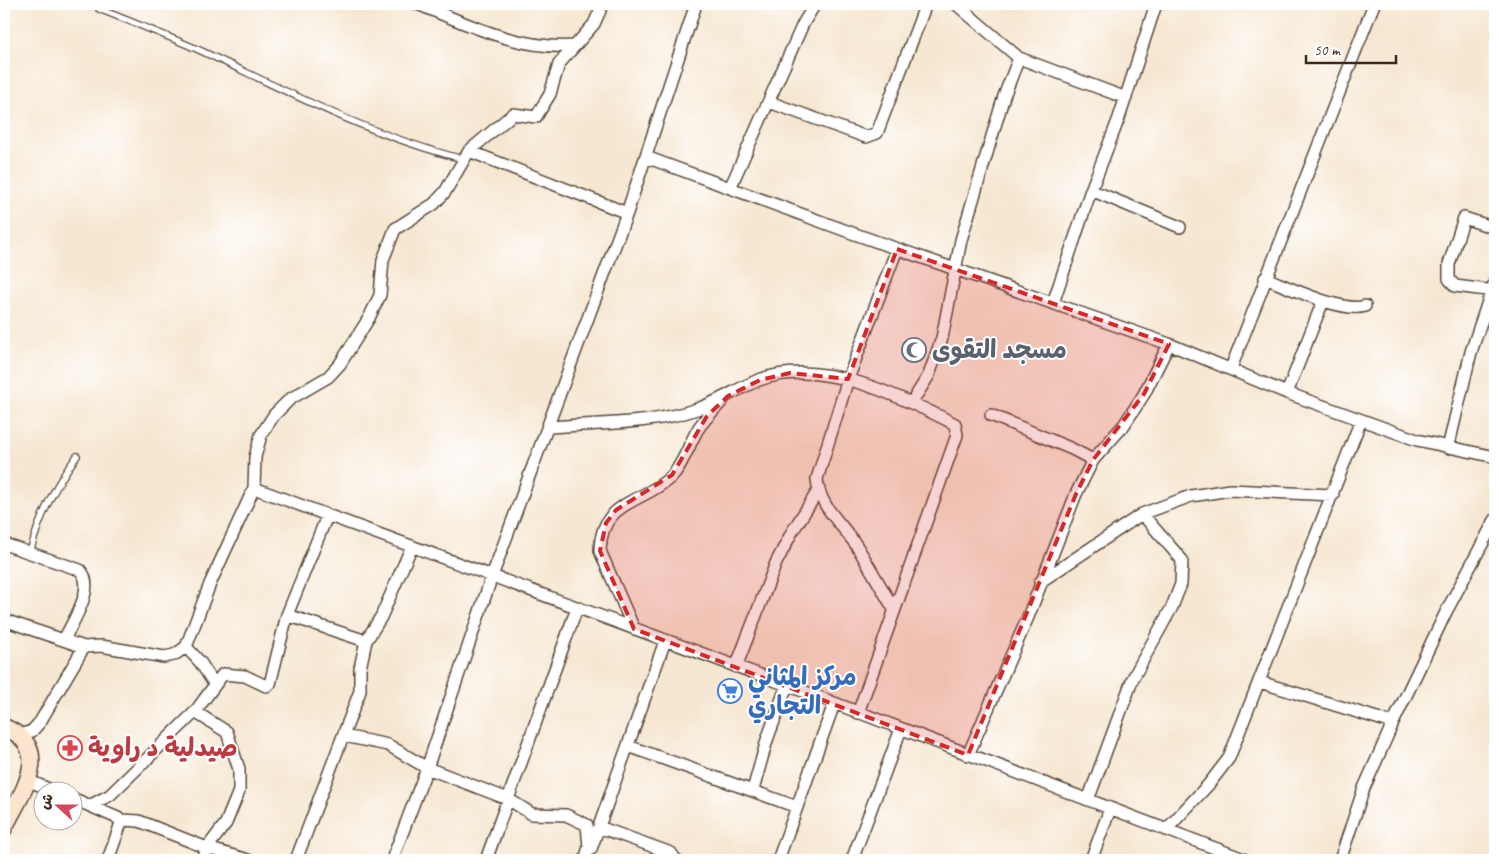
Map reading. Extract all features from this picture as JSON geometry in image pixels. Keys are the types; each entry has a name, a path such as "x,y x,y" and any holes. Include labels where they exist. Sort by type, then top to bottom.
{"street":[{"path":"417,4 512,40 539,46 574,46"},
{"path":"4,620 84,647 102,646 164,657 174,655 186,647 210,584 254,488 255,457 261,435 274,415 290,399 328,377 340,364 369,318 380,295 383,260 395,229 404,221 434,204 445,192 466,155 513,114 536,117 550,94 559,64 594,24 603,4"},
{"path":"392,860 428,768 492,576 550,427 627,213 696,4"},
{"path":"730,188 803,24 814,4"},
{"path":"768,102 866,137 877,133 887,112 926,4"},
{"path":"956,4 1019,58 1126,98"},
{"path":"1053,303 1126,98 1156,4"},
{"path":"1231,368 1374,4"},
{"path":"912,402 928,375 942,338 955,268 1004,96 1019,58"},
{"path":"466,155 627,213"},
{"path":"646,157 898,249 1169,344 1231,368 1287,393 1417,440 1495,457"},
{"path":"1092,190 1180,227"},
{"path":"1448,448 1472,352 1494,287 1455,286 1449,279 1449,264 1464,218 1495,228"},
{"path":"894,609 855,543 826,508 818,491 817,479 848,379 898,249"},
{"path":"1265,278 1323,301 1359,308 1365,306"},
{"path":"1287,393 1323,301"},
{"path":"968,755 1028,617 1040,582 1092,460 1124,425 1144,394 1169,344"},
{"path":"550,427 660,418 697,409 760,380 790,373 848,379 912,402 955,424 957,435 858,713"},
{"path":"634,629 600,551 600,537 606,523 616,510 672,475 707,416 728,396"},
{"path":"991,415 1072,449 1092,460"},
{"path":"1166,830 1210,784 1229,758 1361,420"},
{"path":"254,488 787,686 1246,860"},
{"path":"1040,582 1142,514 1191,496 1230,490 1333,495"},
{"path":"736,667 776,563 792,532 818,491"},
{"path":"1088,800 1133,678 1172,607 1181,584 1182,560 1142,514"},
{"path":"91,805 110,795 196,712 223,674 245,676 266,686 270,684 287,614 327,516"},
{"path":"1340,860 1364,788 1393,723 1446,612 1495,520"},
{"path":"4,544 80,570 85,575 87,584 64,640"},
{"path":"296,860 360,691 360,668 366,642 381,617 412,546"},
{"path":"486,860 577,608"},
{"path":"287,614 366,642"},
{"path":"586,860 665,641"},
{"path":"20,735 32,731 40,722 84,647"},
{"path":"186,647 200,662 215,685"},
{"path":"1260,682 1393,723"},
{"path":"753,790 766,740 787,686"},
{"path":"778,860 834,704"},
{"path":"196,712 227,732 240,780 234,807 202,860"},
{"path":"4,726 20,735 30,746 32,757 27,780 4,828"},
{"path":"852,860 901,729"},
{"path":"344,736 388,745 428,768 508,799 532,814 566,814 587,825 589,847 586,860"},
{"path":"628,746 797,807"},
{"path":"27,780 32,782"},
{"path":"82,802 122,820 139,821 208,848 248,860"},
{"path":"1091,860 1110,809"},
{"path":"108,860 122,820"},
{"path":"599,827 671,853 676,860"}],"lane":[{"path":"99,9 194,48 286,93 359,125 416,147 466,155"},
{"path":"30,553 39,522 58,483 77,456"}],"highlighted area":[{"path":"897,249 1169,344 1144,394 1093,460 1076,494 968,755 634,629 600,551 606,523 616,510 672,475 707,416 728,396 760,380 790,373 848,379"}],"place":[{"name":"مسجد التقوى","path":"914,350"},
{"name":"مركز المثاني التجاري","path":"730,691"},
{"name":"صيدلية د راوية","path":"70,748"}]}
